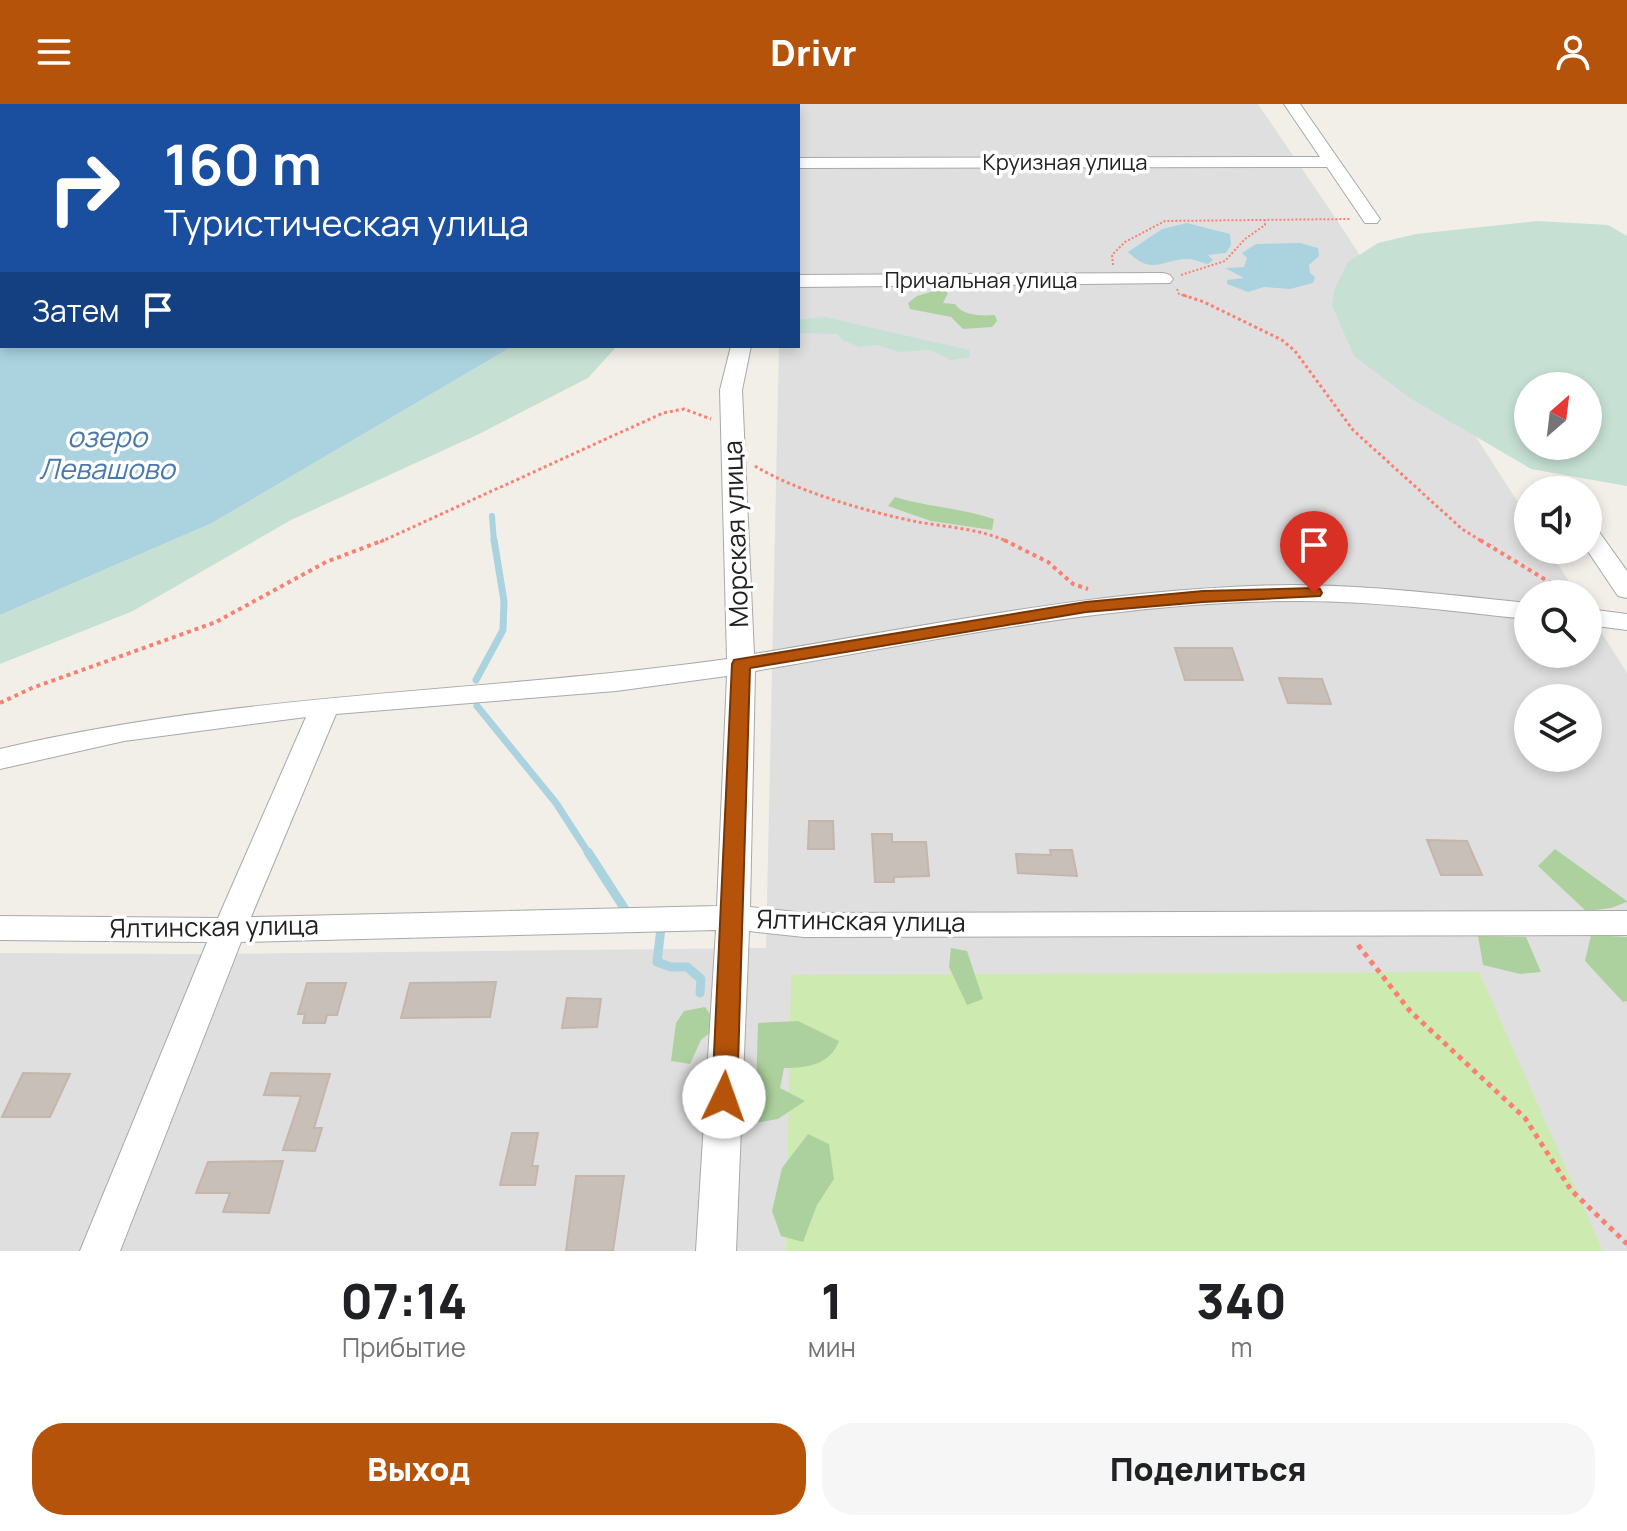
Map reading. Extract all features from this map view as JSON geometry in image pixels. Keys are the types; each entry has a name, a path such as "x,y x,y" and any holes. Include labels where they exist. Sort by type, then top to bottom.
{"street":[{"path":"1292,104 1371,219"},
{"name":"Круизная улица","path":"800,163 1332,162"},
{"name":"Причальная улица","path":"800,281 1169,281"},
{"name":"Морская улица","path":"716,1251 733,918 741,664 731,390 741,348"},
{"path":"1602,554 1627,590"},
{"path":"0,759 101,737 325,706 651,679 1028,615 1113,605 1217,596 1342,593 1514,610"},
{"path":"1602,619 1627,622"},
{"path":"100,1251 229,930 325,706"},
{"name":"Ялтинская улица","path":"0,928 229,930 733,918 804,925 1627,923"}],"path":[{"path":"1115,279 1112,255 1125,242 1165,221 1371,219"},
{"path":"1265,220 1265,225 1245,239 1225,261 1183,273 1169,281 1179,294 1282,340 1295,351 1353,430 1462,529 1546,580"},
{"path":"0,703 32,688 216,622 326,562 372,546 422,521 475,501 663,413 684,409 714,421 754,465 780,481 909,520 1000,538 1048,562 1073,584 1097,592 1113,605"},
{"path":"1344,922 1367,959 1410,1011 1525,1118 1571,1190 1627,1244"}],"shaded area":[{"path":"800,104 1258,104 1339,223 1514,496 1514,564 1558,564 1568,580 1514,580 1514,668 1602,668 1602,633 1627,673 1627,1251 0,1251 0,953 766,948 779,348 800,348"}],"green space":[{"path":"1537,221 1608,225 1627,236 1627,486 1602,482 1602,476 1571,476 1531,469 1516,460 1602,460 1602,372 1514,372 1514,459 1410,398 1354,356 1332,305 1335,288 1348,262 1378,243 1416,234"},
{"path":"941,289 948,293 943,303 955,304 973,314 995,315 997,321 992,327 963,329 951,317 910,309 908,303 917,296"},
{"path":"825,317 969,350 970,357 951,360 931,350 900,352 876,345 860,347 844,341 837,334 800,333 800,320"},
{"path":"510,348 615,348 588,378 479,434 291,520 133,611 0,664 0,615 212,523"},
{"path":"895,497 994,519 992,530 931,521 888,506"},
{"path":"1555,849 1627,902 1611,908 1586,911 1538,866"},
{"path":"1591,935 1627,937 1627,1001 1623,1002 1585,961"},
{"path":"1478,936 1526,937 1541,972 1520,974 1483,965"},
{"path":"951,948 967,951 983,999 967,1005 949,967"},
{"path":"1479,972 1603,1251 786,1251 791,975"},
{"path":"705,1007 711,1016 711,1032 701,1040 690,1064 671,1061 676,1023 684,1011"},
{"path":"798,1021 839,1041 830,1055 817,1064 784,1068 780,1088 805,1101 778,1119 755,1123 758,1023"},
{"path":"808,1134 829,1144 834,1179 817,1205 803,1242 781,1236 772,1211 782,1168"}],"water":[{"path":"1187,223 1230,234 1231,245 1226,253 1208,255 1213,260 1208,264 1180,259 1152,265 1145,264 1128,252 1162,229"},
{"path":"1300,243 1318,248 1319,256 1309,265 1310,273 1315,277 1313,283 1290,289 1264,287 1248,292 1227,284 1227,280 1244,278 1225,268 1244,267 1247,258 1242,253 1256,244"},
{"name":"озеро Левашово","path":"0,348 510,348 212,523 0,615"}],"building":[{"path":"1175,648 1232,648 1243,680 1185,680"},
{"path":"1279,678 1322,679 1331,704 1288,703"},
{"path":"809,821 833,821 834,849 808,849"},
{"path":"872,834 892,834 892,842 926,842 929,876 894,877 894,882 875,882"},
{"path":"1427,840 1467,841 1482,875 1441,875"},
{"path":"1050,850 1072,850 1077,876 1018,873 1016,854 1051,855"},
{"path":"496,982 490,1017 401,1018 410,983"},
{"path":"307,983 346,983 337,1015 327,1015 325,1023 303,1023 305,1014 298,1014"},
{"path":"567,998 601,999 597,1027 562,1028"},
{"path":"23,1073 70,1074 50,1117 2,1117"},
{"path":"271,1073 330,1074 314,1128 322,1128 315,1151 283,1150 301,1096 264,1095"},
{"path":"512,1133 538,1133 532,1166 538,1166 535,1185 500,1185"},
{"path":"283,1161 269,1213 223,1212 230,1193 196,1193 208,1162"},
{"path":"576,1176 624,1176 613,1251 566,1251"}],"waterway":[{"path":"492,516 494,542"},
{"path":"476,680 503,630 504,601 494,540"},
{"path":"477,706 556,803 589,854"},
{"path":"588,852 626,911"},
{"path":"656,928 661,928 657,962 671,967 687,967 701,979 700,993"}],"route":[{"path":"724,1097 741,664 1086,607 1203,597 1314,593"}]}
